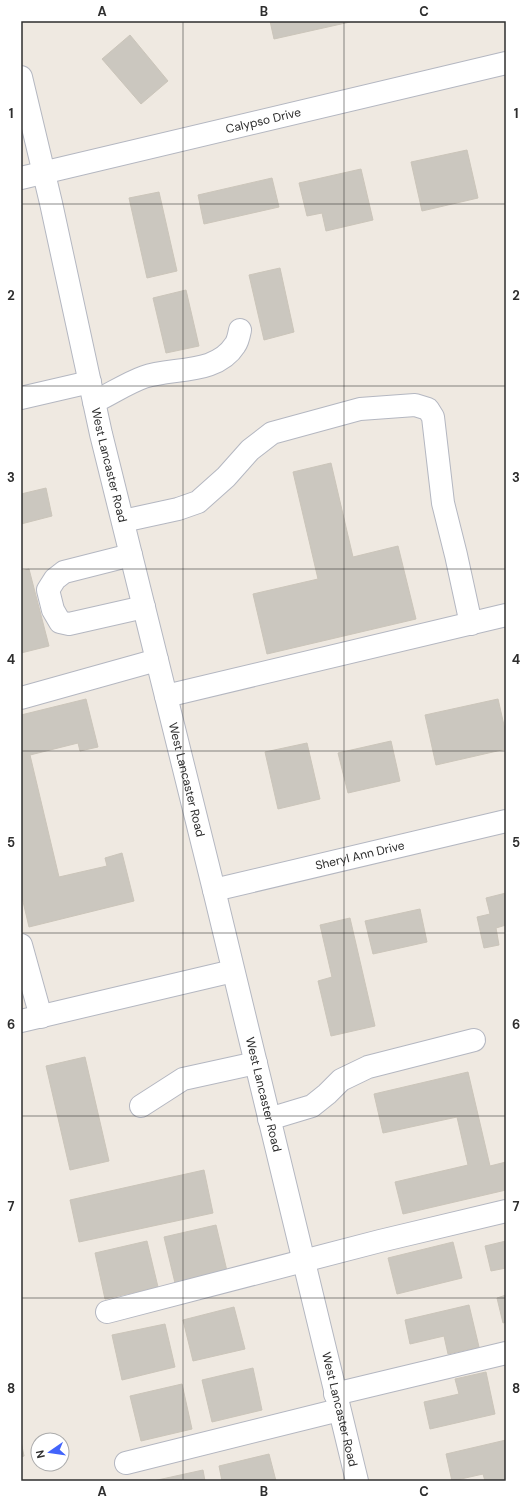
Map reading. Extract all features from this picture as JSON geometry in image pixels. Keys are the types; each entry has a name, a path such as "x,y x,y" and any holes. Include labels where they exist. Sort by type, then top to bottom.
{"street":[{"name":"Calypso Drive","path":"21,178 506,63"},
{"name":"West Lancaster Road","path":"21,77 44,172 92,392 131,555 214,890 357,1481"},
{"path":"21,398 92,392 155,374 200,367 218,361 236,345 240,330"},
{"path":"123,521 178,509 198,502 226,477 250,450 272,433 360,409 415,405 428,409 433,417 443,503 471,624"},
{"path":"131,555 64,572 54,579 48,590 53,610 60,622 69,624 144,607"},
{"path":"166,696 506,615"},
{"path":"21,698 157,660"},
{"name":"Sheryl Ann Drive","path":"214,890 506,821"},
{"path":"21,945 31,1019 233,970"},
{"path":"269,1119 312,1106 341,1080 368,1067 474,1040"},
{"path":"141,1106 183,1079 256,1063"},
{"path":"107,1312 506,1210"},
{"path":"126,1463 506,1353"}],"building":[{"path":"270,21 349,21 350,22 274,39"},
{"path":"130,35 168,81 141,104 102,59"},
{"path":"467,150 478,198 422,211 411,162"},
{"path":"361,169 373,220 326,231 322,213 307,216 299,183"},
{"path":"272,178 279,207 204,224 198,195"},
{"path":"159,192 177,271 147,278 129,198"},
{"path":"280,268 294,332 264,340 249,275"},
{"path":"186,290 199,346 166,353 153,298"},
{"path":"331,463 353,557 398,546 416,619 267,654 253,594 318,579 293,472"},
{"path":"46,488 52,516 21,524 21,494"},
{"path":"29,569 49,646 21,653 21,571"},
{"path":"86,699 98,747 80,751 78,743 30,755 59,877 107,866 105,858 122,853 134,901 29,927 21,893 21,715"},
{"path":"498,699 506,734 506,749 436,765 425,715"},
{"path":"391,741 400,781 348,793 338,753"},
{"path":"307,743 320,799 278,809 265,752"},
{"path":"506,893 506,925 496,928 499,945 484,948 477,917 490,914 486,898"},
{"path":"420,909 427,942 373,954 365,921"},
{"path":"350,918 375,1026 331,1036 318,981 332,977 320,925"},
{"path":"85,1057 109,1161 70,1170 46,1066"},
{"path":"468,1072 490,1166 506,1162 506,1190 403,1214 395,1182 468,1165 457,1117 383,1133 374,1094"},
{"path":"204,1170 213,1213 79,1242 70,1200"},
{"path":"216,1225 227,1271 175,1283 164,1237"},
{"path":"147,1241 158,1287 105,1299 95,1253"},
{"path":"506,1241 506,1268 491,1271 485,1246"},
{"path":"453,1242 462,1278 397,1294 388,1258"},
{"path":"506,1295 506,1322 503,1323 497,1298"},
{"path":"469,1305 479,1347 448,1354 444,1336 410,1344 405,1320"},
{"path":"234,1307 245,1349 193,1361 183,1320"},
{"path":"165,1324 175,1367 122,1380 112,1335"},
{"path":"253,1368 262,1410 212,1422 202,1380"},
{"path":"486,1372 495,1414 430,1429 424,1402 459,1394 455,1379"},
{"path":"182,1384 192,1429 141,1441 130,1396"},
{"path":"506,1440 506,1481 485,1481 483,1474 452,1481 446,1454"},
{"path":"21,1441 24,1456 21,1457"},
{"path":"269,1454 276,1481 222,1481 219,1466"},
{"path":"203,1470 205,1481 153,1481"}]}
